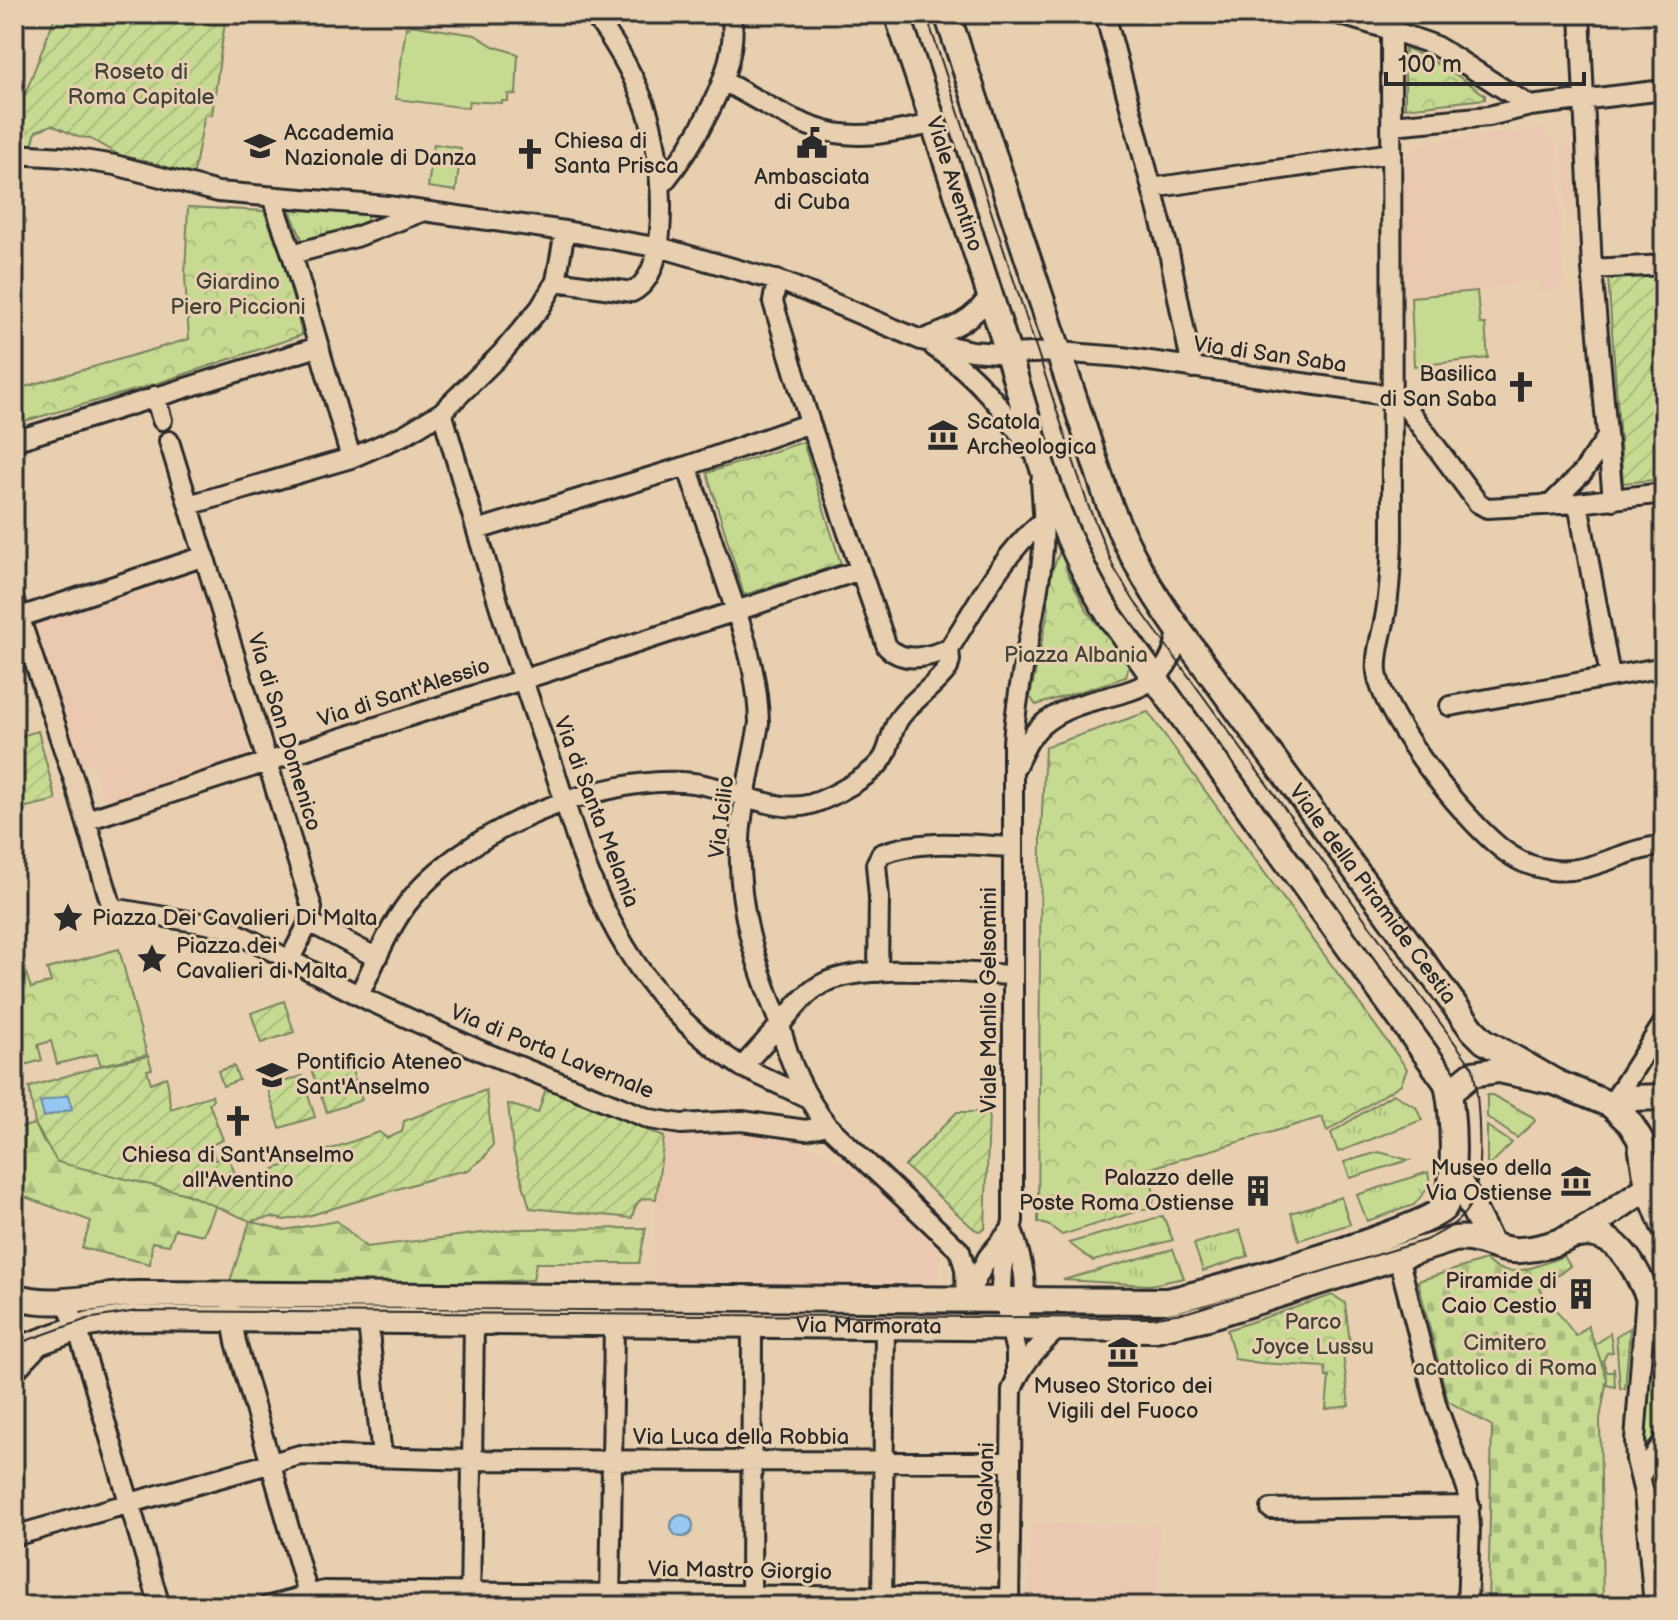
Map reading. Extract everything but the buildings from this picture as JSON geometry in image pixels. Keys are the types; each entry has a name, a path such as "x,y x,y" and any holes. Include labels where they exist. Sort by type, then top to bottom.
{"main road":[{"name":"Viale Aventino","path":"897,14 1008,354"},
{"path":"947,14 1119,529 1139,571 1178,629"},
{"path":"1008,354 1039,461 1060,519 1086,576 1110,616 1442,1075 1450,1092 1452,1167 1491,1244 1511,1250 1556,1244 1579,1235 1656,1183"},
{"name":"Viale della Piramide Cestia","path":"1178,629 1476,1033 1484,1041 1555,1082"},
{"path":"1450,1092 1474,1073 1495,1070 1518,1072 1555,1082 1611,1105 1630,1123 1640,1139 1656,1183 1664,1227"},
{"path":"1611,1105 1631,1098 1664,1097"},
{"name":"Via Marmorata","path":"99,1309 137,1294 368,1322 885,1325 1167,1301 1277,1270 1434,1217 1447,1202 1452,1167"},
{"path":"1579,1235 1596,1235 1615,1244 1636,1270 1664,1334"},
{"name":"Via Marmorata","path":"231,1307 966,1298 1058,1329 1145,1329 1174,1326 1458,1238 1475,1238 1491,1244"},
{"path":"14,1296 41,1303 66,1303 99,1309"},
{"path":"14,1351 77,1327 99,1309"}],"street":[{"path":"556,281 632,292 648,279 658,247 660,187 656,149 645,106 623,59 593,14"},
{"path":"660,187 688,149 723,81 733,48 731,14"},
{"path":"1105,14 1169,252 1192,368"},
{"path":"1338,14 1443,50 1530,106"},
{"path":"1580,14 1592,269 1613,500"},
{"path":"1391,30 1391,566 1377,667 1384,698 1400,728 1433,775 1488,837 1524,863 1546,869 1573,870 1664,846"},
{"path":"723,81 801,121 834,133 874,134 933,124"},
{"path":"1392,125 1489,116 1530,106 1664,90"},
{"path":"1152,188 1392,153"},
{"path":"14,154 105,163 206,190 388,206 565,231 658,247 777,280 921,340 950,358 990,395 1039,461 1044,520 1011,552 949,649 948,668 899,719 883,759 870,772 822,800 800,807 776,805 699,784 655,782 608,788 496,833 473,845 441,869 407,905 359,995"},
{"path":"272,197 292,254 351,458"},
{"path":"292,254 356,237 424,211"},
{"path":"189,505 351,458 404,435 442,412 512,343 535,315 556,281 565,231"},
{"path":"1592,269 1664,265"},
{"path":"777,280 773,302 882,637 890,650 903,657 916,658 949,649"},
{"path":"921,340 971,318 990,294"},
{"name":"Via di San Saba","path":"921,340 972,351 1008,354 1058,352 1122,357 1393,397"},
{"path":"14,441 318,347"},
{"path":"155,396 162,420"},
{"path":"1393,397 1420,424 1481,505 1493,508 1550,505 1664,493"},
{"name":"Via di Santa Melania","path":"442,412 521,680 603,904 639,968 684,1024 742,1067 806,1097"},
{"path":"477,530 687,466 810,423"},
{"path":"1550,505 1583,472 1607,437"},
{"name":"Via di San Domenico","path":"169,441 312,908 309,922"},
{"name":"Via Icilio","path":"687,466 753,664 759,723 740,836 744,917 755,962 806,1097"},
{"path":"1578,503 1610,676"},
{"name":"Viale Manlio Gelsomini","path":"1014,1316 1002,1269 1012,1229 1013,772 1017,698 1038,585 1044,520"},
{"path":"205,556 17,609 87,820 112,908 217,924 290,959 309,922 377,958"},
{"name":"Via di Sant'Alessio","path":"87,820 860,570"},
{"path":"1155,678 1172,659 1178,629"},
{"path":"1450,706 1664,667"},
{"name":"Viale Manlio Gelsomini","path":"1013,772 1029,740 1049,719 1136,689 1155,678"},
{"path":"878,972 876,864 881,854 928,845 1013,847"},
{"name":"Via di Porta Lavernale","path":"290,959 359,995 481,1051 650,1119 686,1124 742,1121 806,1130 827,1125"},
{"path":"742,1067 801,1000 820,985 842,975 878,972 1012,975"},
{"path":"1611,1105 1664,1022"},
{"path":"806,1097 827,1125 954,1244 964,1260 966,1298"},
{"path":"966,1298 993,1250 1012,1229"},
{"path":"1398,1257 1437,1407 1462,1470 1470,1506 1467,1606"},
{"path":"1646,1295 1635,1454 1654,1606"},
{"path":"66,1303 77,1327 160,1606"},
{"path":"231,1307 310,1600"},
{"name":"Via Galvani","path":"1009,1602 1009,1462 1016,1352 1014,1316"},
{"path":"368,1322 382,1457"},
{"path":"471,1599 474,1323"},
{"path":"610,1600 614,1324"},
{"path":"751,1600 752,1324"},
{"path":"882,1602 885,1325"},
{"path":"1014,1384 1046,1339 1058,1329"},
{"path":"14,1372 44,1339"},
{"path":"1640,1476 1664,1441"},
{"name":"Via Luca della Robbia","path":"14,1536 300,1455 472,1460 1009,1462"},
{"path":"1271,1509 1470,1506"},
{"name":"Via Mastro Giorgio","path":"269,1606 310,1600 324,1591 471,1599 1009,1602"}],"shaded area":[{"path":"1542,128 1556,143 1561,262 1566,287 1541,291 1538,279 1488,289 1405,296 1403,164 1411,150 1426,143"},
{"path":"1572,146 1576,219 1567,220 1564,147"},
{"path":"196,575 251,757 106,803 93,763 79,767 33,625"},
{"path":"743,1128 795,1140 847,1167 939,1241 938,1285 655,1284 656,1201 664,1137"},
{"path":"1031,1524 1159,1526 1157,1601 1266,1600 1266,1606 1030,1606"}],"green space":[{"name":"Roseto di Roma Capitale","path":"56,14 226,14 212,115 205,114 193,177 128,160 89,138 78,137 52,125 36,131 31,150 14,147 14,123"},
{"path":"410,25 475,35 493,46 518,54 516,95 508,94 508,101 502,103 469,101 468,108 396,99 406,27"},
{"path":"1405,48 1456,75 1485,95 1485,99 1405,108"},
{"path":"434,144 461,148 456,191 428,187"},
{"path":"288,206 366,212 368,222 303,242"},
{"name":"Giardino Piero Piccioni","path":"188,207 264,211 284,263 302,335 149,386 14,424 14,390 189,339 185,276"},
{"path":"1661,273 1664,479 1623,483 1608,276"},
{"path":"1477,291 1480,324 1485,324 1488,358 1414,366 1411,297"},
{"path":"803,442 841,564 744,595 707,473"},
{"name":"Piazza Albania","path":"1060,551 1070,565 1066,570 1087,611 1129,664 1126,677 1036,705 1030,697 1049,607 1042,596"},
{"path":"1148,712 1407,1069 1401,1084 1327,1131 1322,1117 1148,1169 1155,1197 1151,1207 1062,1235 1038,1222 1041,833 1045,747"},
{"path":"38,731 56,800 14,810 14,738"},
{"path":"119,949 147,1055 101,1065 97,1054 57,1064 51,1041 38,1045 42,1060 14,1068 14,976 26,973 31,988 51,982 47,969"},
{"path":"284,1001 294,1032 261,1043 251,1013"},
{"path":"148,1056 152,1069 147,1070 151,1083 166,1077 171,1109 212,1095 213,1100 209,1103 223,1140 211,1145 215,1160 228,1156 238,1181 247,1179 261,1187 270,1182 273,1170 277,1168 379,1132 387,1138 402,1132 404,1121 486,1090 493,1144 484,1158 468,1170 308,1216 284,1220 272,1217 250,1221 187,1194 57,1162 35,1124 29,1087 100,1066"},
{"path":"348,1059 362,1100 327,1112 312,1072"},
{"path":"234,1066 239,1080 223,1086 218,1071"},
{"path":"302,1076 315,1117 280,1128 267,1087"},
{"path":"546,1088 664,1137 656,1199 639,1201 632,1218 530,1208 513,1150 508,1104 538,1113"},
{"path":"1393,1094 1416,1107 1422,1120 1338,1152 1331,1133"},
{"path":"1487,1095 1533,1117 1535,1121 1517,1138 1487,1117"},
{"path":"957,1112 989,1112 985,1229 979,1231 905,1166"},
{"path":"35,1124 44,1143 216,1205 204,1235 175,1229 169,1245 152,1242 150,1264 82,1248 91,1221 14,1193 14,1129"},
{"path":"1487,1126 1512,1143 1489,1166 1487,1163"},
{"path":"1379,1152 1409,1160 1350,1178 1344,1162"},
{"path":"1428,1172 1430,1185 1414,1205 1367,1221 1357,1195"},
{"path":"1341,1197 1350,1224 1299,1240 1291,1213"},
{"path":"1163,1216 1173,1240 1093,1261 1069,1243"},
{"path":"250,1221 284,1230 337,1221 366,1247 516,1229 646,1228 639,1263 536,1263 533,1280 354,1287 228,1287"},
{"path":"1240,1230 1248,1256 1203,1271 1194,1244"},
{"path":"1173,1249 1184,1278 1150,1285 1063,1280"},
{"name":"Cimitero acattolico di Roma","path":"1564,1256 1570,1266 1540,1289 1576,1336 1588,1326 1607,1379 1600,1419 1603,1606 1488,1606 1492,1426 1448,1401 1418,1281 1486,1260 1494,1267 1514,1271"},
{"name":"Parco Joyce Lussu","path":"1333,1295 1345,1303 1350,1343 1342,1344 1349,1406 1326,1409 1329,1377 1326,1377 1325,1367 1235,1359 1227,1330"},
{"path":"1630,1328 1625,1389 1620,1388 1616,1336"},
{"path":"1610,1333 1613,1352 1607,1353 1603,1361 1607,1372 1613,1372 1614,1367 1615,1387 1606,1385 1607,1379 1595,1345"},
{"path":"1650,1362 1664,1393 1664,1424 1645,1448 1643,1447"},
{"path":"332,1604 460,1604 333,1606"}],"water":[{"path":"68,1095 72,1109 44,1117 40,1102"},
{"path":"682,1515 690,1518 693,1526 690,1534 682,1537 674,1534 671,1526 674,1518"}],"tram line":[{"path":"14,1345 87,1319 137,1311 1151,1318 1188,1312 1426,1240 1451,1226 1466,1211 1475,1193 1479,1158 1479,1118 1473,1068 1134,601 1114,568 1088,505 926,14"}],"place":[{"name":"Ambasciata di Cuba","path":"812,143"},
{"name":"Accademia Nazionale di Danza","path":"260,146"},
{"name":"Chiesa di Santa Prisca","path":"530,154"},
{"name":"Basilica di San Saba","path":"1521,387"},
{"name":"Scatola Archeologica","path":"943,435"},
{"name":"Piazza Dei Cavalieri Di Malta","path":"68,918"},
{"name":"Piazza dei Cavalieri di Malta","path":"152,959"},
{"name":"Pontificio Ateneo Sant'Anselmo","path":"272,1075"},
{"name":"Chiesa di Sant'Anselmo all'Aventino","path":"238,1121"},
{"name":"Museo della Via Ostiense","path":"1576,1181"},
{"name":"Palazzo delle Poste Roma Ostiense","path":"1258,1191"},
{"name":"Piramide di Caio Cestio","path":"1581,1294"},
{"name":"Museo Storico dei Vigili del Fuoco","path":"1123,1352"}]}
